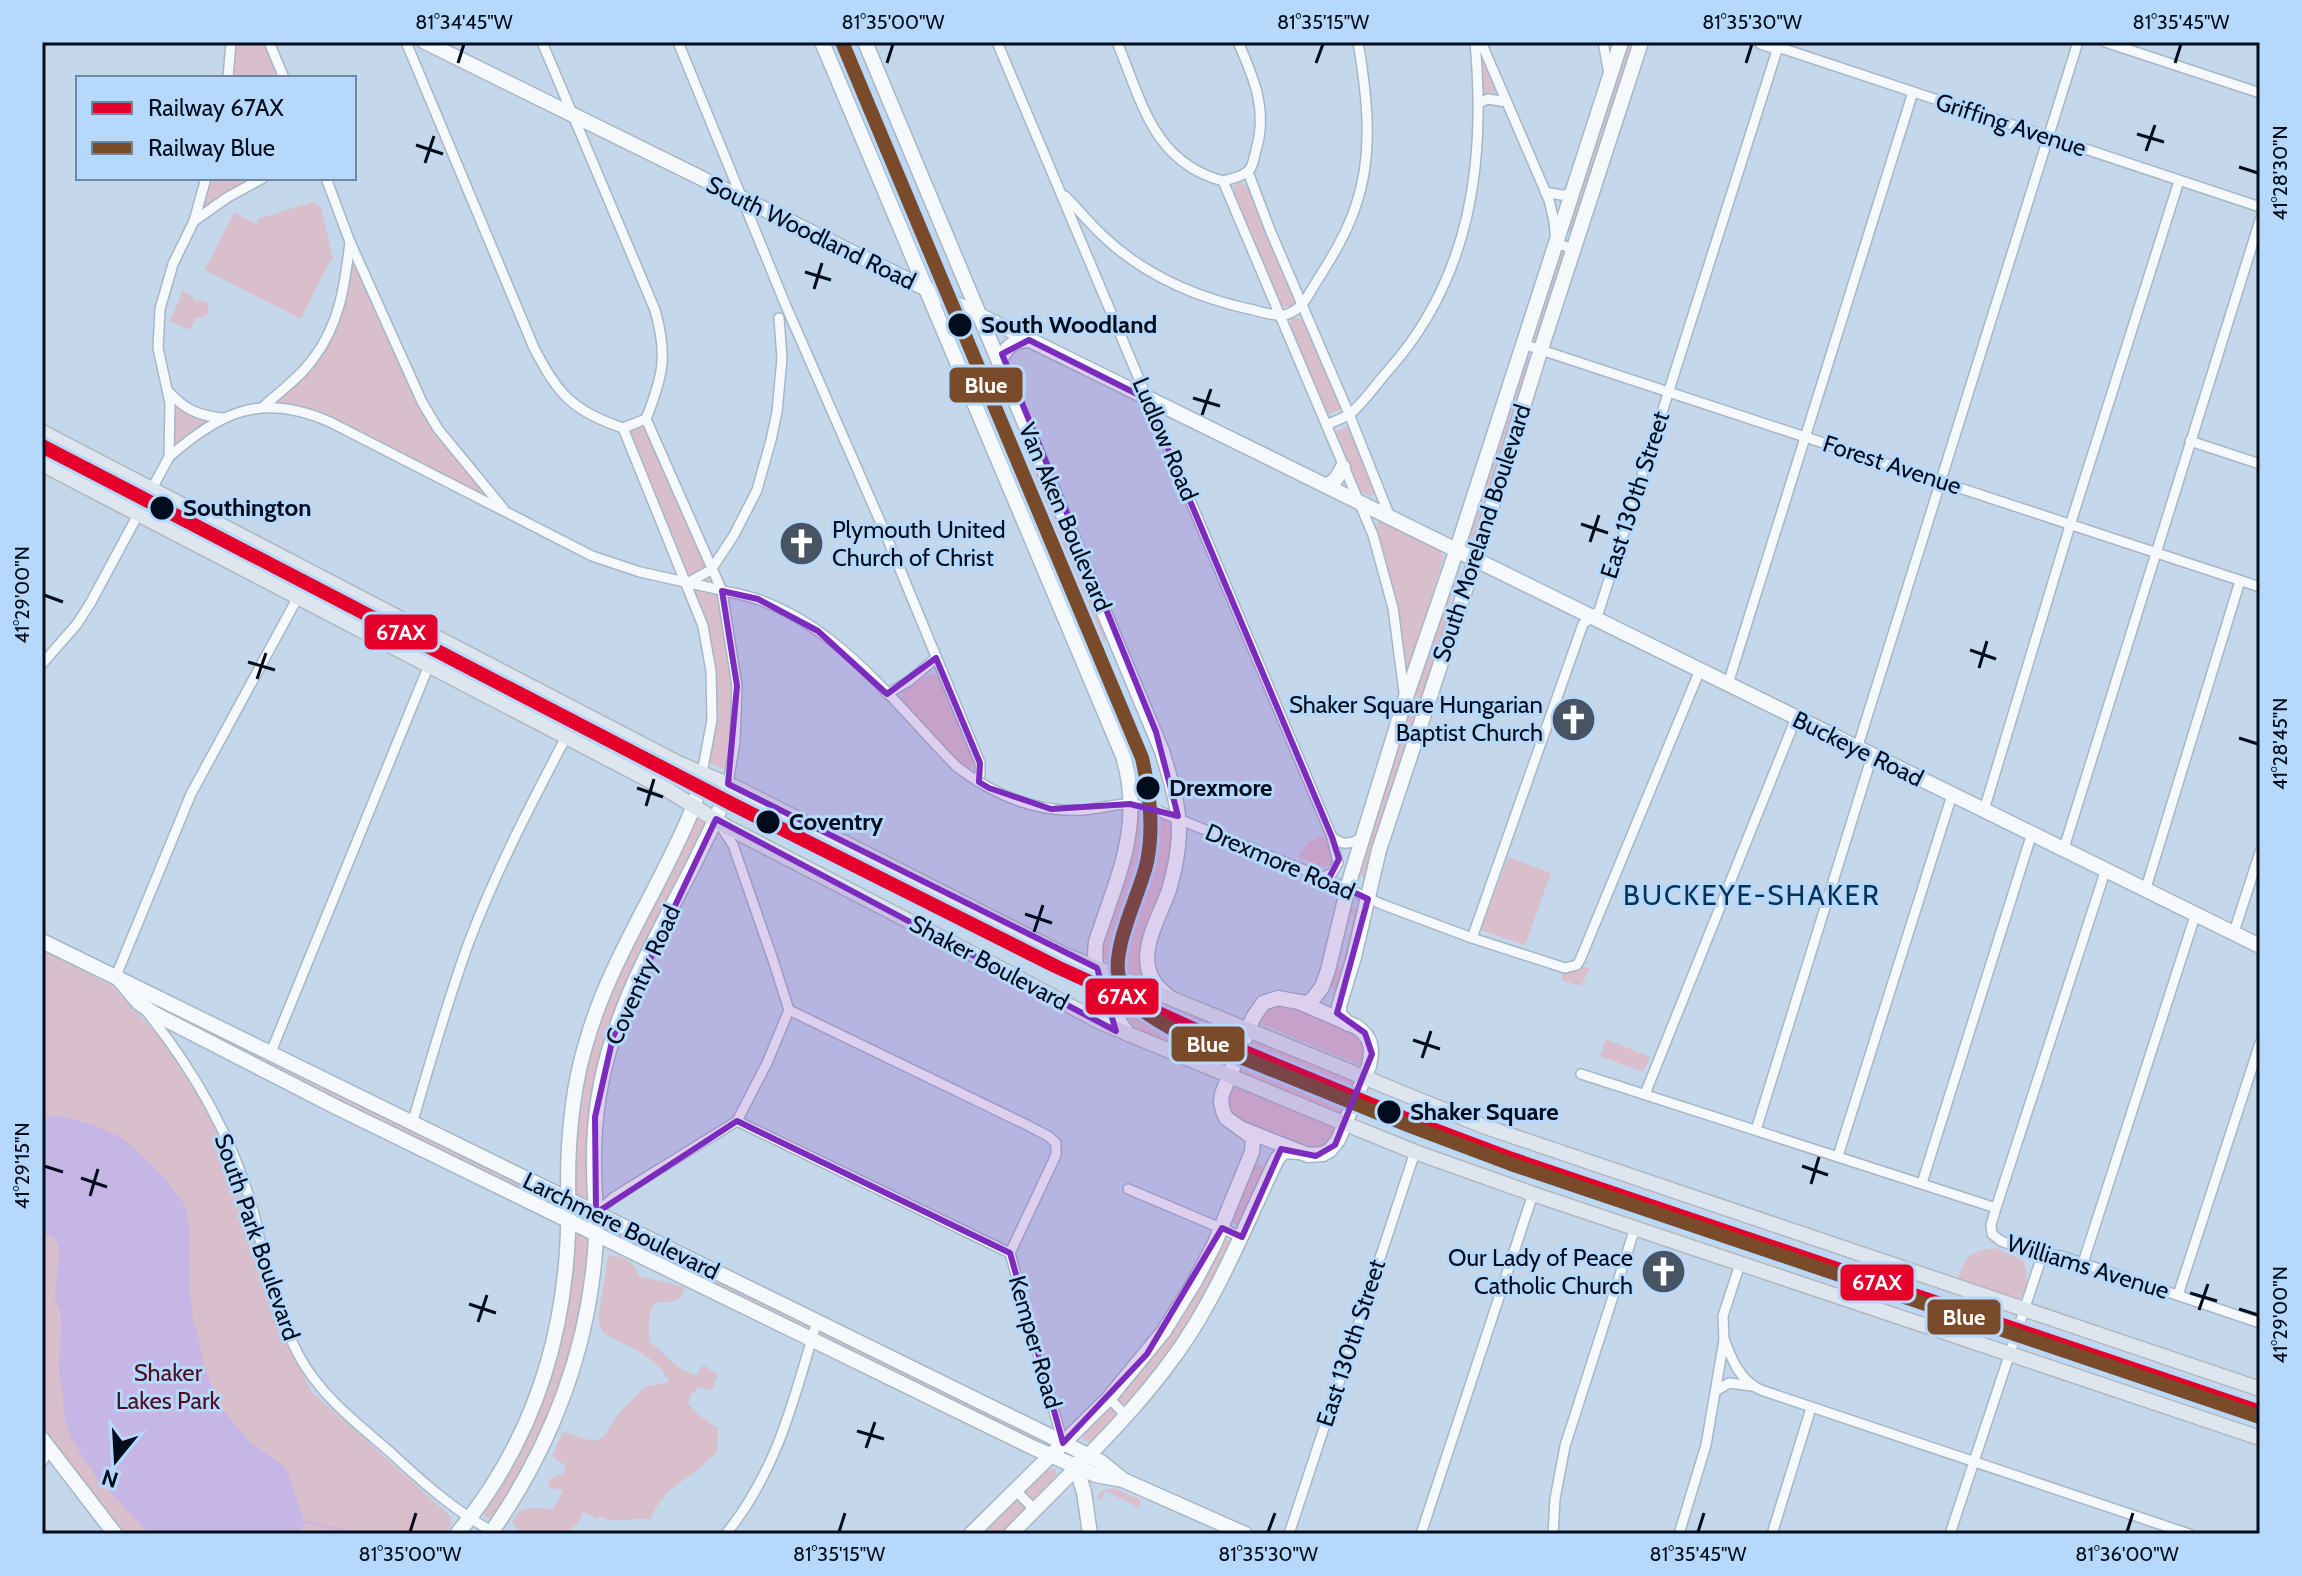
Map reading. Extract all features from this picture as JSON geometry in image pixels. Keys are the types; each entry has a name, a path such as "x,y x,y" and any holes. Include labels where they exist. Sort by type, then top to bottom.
{"main road":[{"name":"South Woodland Road","path":"425,42 1457,549"},
{"name":"Van Aken Boulevard","path":"822,42 1120,748 1129,779 1127,847 1121,875 1096,942 1097,968 1106,1001 1128,1034"},
{"name":"Van Aken Boulevard","path":"865,42 1157,734 1170,779 1179,838 1172,880 1146,949 1155,983 1170,997"},
{"name":"South Moreland Boulevard","path":"1299,1002 1307,1003 1322,987 1332,958 1362,838 1405,700 1621,42"},
{"name":"South Moreland Boulevard","path":"1348,1024 1339,1014 1339,1006 1379,850 1476,559 1641,42"},
{"name":"Griffing Avenue","path":"1762,42 1779,45"},
{"path":"1000,362 1005,349 1020,340 1029,340"},
{"name":"Shaker Boulevard","path":"42,432 664,755 728,784 1044,946 1483,1126 2024,1313 2260,1389"},
{"name":"Shaker Boulevard","path":"42,464 566,737 694,805 727,827 1128,1034 1415,1152 2260,1438"},
{"path":"1327,486 1343,467"},
{"name":"Buckeye Road","path":"1457,549 2260,946"},
{"name":"Coventry Road","path":"457,1534 514,1446 544,1377 563,1299 569,1148 578,1073 597,1007 616,961 678,841 694,805 702,773"},
{"name":"Coventry Road","path":"493,1533 534,1466 550,1432 566,1390 582,1331 596,1235 595,1117 613,1037 629,994 716,819 728,784"},
{"name":"Larchmere Boulevard","path":"45,941 1088,1455 1123,1480 1245,1534"},
{"name":"South Park Boulevard","path":"116,976 139,1003"},
{"path":"971,1534 1109,1398 1147,1354 1195,1281 1222,1228 1253,1147 1250,1135 1226,1118 1221,1106 1222,1094 1258,1009 1269,999 1299,1002 1365,1033 1372,1054 1338,1140 1330,1150 1316,1156 1289,1150 1280,1153 1242,1237 1204,1310 1176,1354 1125,1415 1011,1534"},
{"name":"Larchmere Boulevard","path":"139,1003 336,1107 596,1235 1050,1455 1105,1478 1123,1480"},
{"path":"194,1033 200,1018"},
{"path":"1240,1128 1298,1152"},
{"name":"Kemper Road","path":"1063,1443 1076,1467 1084,1492 1090,1534"},
{"path":"44,1450 115,1534"}],"street":[{"path":"228,76 231,42"},
{"path":"269,42 283,76"},
{"path":"406,42 534,348 551,381 567,398 594,418 623,428 646,419 664,360 662,335 655,310 542,42"},
{"path":"678,42 980,763 977,781"},
{"name":"Ludlow Road","path":"997,42 1332,837 1338,863 1332,873 1322,878"},
{"path":"1117,42 1152,124 1165,146 1184,164 1205,176 1223,181 1248,172 1261,135 1261,110 1255,81 1238,42"},
{"path":"1060,191 1105,238 1168,282 1222,303 1282,316 1304,305 1343,236 1357,204 1364,171 1367,124 1358,42"},
{"path":"1478,42 1545,192 1554,221 1556,243 1573,249"},
{"path":"1328,424 1349,414 1394,365 1422,326 1441,290 1465,227 1477,160 1478,42"},
{"path":"1603,42 1610,78"},
{"path":"1857,749 2078,42"},
{"path":"2105,42 2260,93"},
{"name":"Griffing Avenue","path":"1779,45 2260,207"},
{"name":"East 130th Street","path":"1472,938 1583,624 1599,611 1779,45"},
{"path":"1728,684 1913,92"},
{"path":"1479,103 1488,99 1506,102"},
{"path":"1248,172 1390,517"},
{"path":"42,664 77,624 91,602 169,457 170,403 158,348 160,309 172,267 194,221 205,180"},
{"path":"194,221 259,180"},
{"path":"327,180 350,242 422,402 438,429 508,514"},
{"path":"1223,181 1373,535 1393,608 1405,700 1425,708"},
{"path":"1984,810 2179,181"},
{"path":"1545,192 1572,194"},
{"path":"2064,848 2260,220"},
{"path":"1086,249 1105,238"},
{"path":"264,406 302,371 323,344 342,299 350,242"},
{"path":"687,583 711,570 740,526 757,490 772,434 782,358 779,318"},
{"path":"782,358 791,348 802,343"},
{"name":"Forest Avenue","path":"1523,344 2260,587"},
{"path":"167,388 181,404 195,413 223,418"},
{"name":"Drexmore Road","path":"169,457 194,435 223,418 264,406 316,416 592,556 640,572 743,594 818,631 843,649 957,767 1005,796 1051,809 1084,810 1130,804 1178,818 1368,899 1472,938 1569,967 1577,965 1580,960 1700,670"},
{"name":"Coventry Road","path":"646,419 722,591 737,686 735,742 728,784"},
{"name":"Coventry Road","path":"623,428 703,626 711,671 712,720 702,773"},
{"path":"2190,441 2260,464"},
{"path":"2146,888 2240,581"},
{"path":"116,976 191,794 298,597"},
{"path":"887,694 909,681 936,658"},
{"path":"271,1052 429,665"},
{"path":"1645,1094 1796,718"},
{"path":"412,1124 469,942 521,823 566,737"},
{"path":"1756,1130 1872,756"},
{"path":"1838,1156 1952,795"},
{"path":"596,1213 614,1197 737,1121 767,1063 789,1010 733,845 716,819"},
{"path":"1922,1183 2032,833"},
{"path":"1332,837 1347,844 1362,838"},
{"path":"2234,932 2260,852"},
{"path":"1996,1208 2106,869"},
{"path":"2083,1263 2196,913"},
{"name":"South Park Boulevard","path":"139,1003 187,1068 215,1116 237,1163 252,1205 269,1284 299,1355 314,1380 328,1397 374,1438 470,1518 493,1533"},
{"name":"Kemper Road","path":"789,1010 1048,1136 1056,1143 1056,1155 1010,1253 1063,1443"},
{"path":"2178,1295 2260,1043"},
{"name":"Williams Avenue","path":"1581,1074 1996,1208 1992,1234 2001,1241 2042,1256 2052,1254 2083,1263 2260,1323"},
{"path":"737,1121 1010,1253"},
{"name":"East 130th Street","path":"1289,1534 1415,1152"},
{"path":"1128,1189 1242,1237"},
{"path":"1421,1534 1533,1194"},
{"path":"1553,1534 1555,1499 1565,1446 1635,1228"},
{"path":"1950,1534 2042,1256"},
{"path":"1679,1534 1706,1445 1724,1339 1723,1316 1740,1264"},
{"path":"726,1534 748,1507 771,1464 791,1413 817,1321"},
{"path":"1724,1339 1733,1362 1752,1386"},
{"path":"1717,1390 1729,1383 1752,1386 2189,1534"},
{"path":"1109,1398 1125,1415"},
{"path":"1772,1534 1811,1408"},
{"path":"1015,1490 1035,1510"}],"highlighted area":[{"path":"1029,340 1147,399 1332,837 1339,859 1328,880 1368,899 1337,1013 1365,1033 1372,1054 1335,1145 1316,1156 1281,1149 1242,1237 1222,1228 1147,1354 1063,1443 1010,1253 737,1121 596,1213 595,1117 613,1037 716,819 1116,1031 1097,968 728,784 737,686 722,591 758,599 818,631 887,694 936,658 980,763 979,782 989,788 1051,809 1130,804 1178,816 1156,732 1002,354"}],"green space":[{"path":"231,42 269,42 283,76 228,76"},
{"path":"1626,42 1635,42 1573,233 1566,231"},
{"path":"1478,55 1481,55 1497,93 1482,95"},
{"path":"205,180 260,180 194,221"},
{"path":"1240,182 1247,186 1296,299 1291,307 1282,306 1278,300 1234,196 1234,186"},
{"path":"313,202 321,207 333,259 301,319 205,270 234,213 257,224 257,219"},
{"path":"350,242 422,402 508,514 330,422 264,406 290,383 332,325"},
{"path":"1562,252 1566,253 1538,341 1533,339"},
{"path":"183,291 194,301 205,301 209,305 207,315 196,317 190,330 170,321"},
{"path":"1293,317 1303,320 1341,409 1326,415 1289,326"},
{"path":"1527,356 1532,358 1473,544 1468,542"},
{"path":"174,397 181,404 223,418 169,457"},
{"path":"646,419 721,590 737,686 731,773 709,763 705,757 712,720 703,626 623,428"},
{"path":"1349,426 1375,487 1371,497 1358,490 1334,432"},
{"path":"1029,461 1040,466 1111,638 1106,636 1105,641 1102,641"},
{"path":"1018,466 1092,650 1080,645 1009,469"},
{"path":"1381,521 1438,548 1444,557 1408,669 1405,668 1395,595 1376,532 1377,523"},
{"path":"1456,564 1461,567 1447,610 1444,631 1419,699 1414,692"},
{"path":"934,674 941,680 974,758 970,768 945,750 901,701 903,690"},
{"path":"1410,708 1416,714 1415,720 1366,877 1357,874"},
{"path":"1139,813 1159,817 1168,821 1173,828 1167,872 1143,975 1140,976 1109,964 1103,956 1102,947 1106,926 1127,872"},
{"path":"696,817 705,819 704,824 685,871 621,1005 589,1192 584,1199 575,1197 572,1171 577,1101 605,998"},
{"path":"1323,834 1333,858 1330,865 1323,867 1298,857 1308,843"},
{"path":"1508,857 1551,873 1525,945 1481,930"},
{"path":"1351,906 1358,910 1339,992 1327,987 1335,965 1342,966 1354,916 1348,908"},
{"name":"Shaker Lakes Park","path":"42,949 112,986 162,1040 200,1099 219,1137 246,1208 267,1295 312,1392 448,1514 451,1524 446,1534 122,1534 42,1428"},
{"path":"1579,966 1590,968 1581,986 1561,980 1564,970"},
{"path":"116,976 567,1199 568,1221 155,1014"},
{"path":"1137,992 1223,1025 1217,1039 1165,1013"},
{"name":"Shaker Square","path":"1271,1004 1289,1004 1358,1033 1367,1049 1362,1066 1257,1022"},
{"path":"1120,1011 1212,1050 1207,1062 1142,1033"},
{"path":"1255,1039 1354,1080 1353,1092 1244,1048"},
{"path":"1606,1039 1650,1057 1643,1072 1600,1056"},
{"path":"1239,1062 1347,1106 1341,1115 1240,1075 1237,1070"},
{"path":"1231,1086 1335,1128 1335,1133 1323,1146 1307,1149 1237,1120 1227,1108"},
{"path":"1255,1163 1266,1167 1240,1225 1233,1224 1232,1218"},
{"path":"604,1225 811,1322 811,1330 605,1233"},
{"path":"575,1232 587,1234 591,1241 570,1360 534,1453 490,1520 481,1512 534,1413"},
{"path":"1227,1239 1233,1244 1180,1340 1129,1404 1121,1404 1119,1396 1171,1332 1223,1240"},
{"path":"1995,1248 2022,1259 2027,1279 2019,1299 1958,1278 1970,1256"},
{"path":"608,1256 628,1260 639,1276 685,1287 682,1297 671,1302 654,1303 649,1316 649,1342 688,1372 697,1375 703,1365 718,1374 712,1390 699,1388 691,1394 688,1404 718,1428 717,1452 663,1498 651,1519 618,1520 599,1516 597,1519 583,1512 577,1524 565,1534 522,1532 512,1523 518,1512 532,1508 553,1509 563,1492 550,1488 548,1480 564,1473 566,1466 552,1456 563,1432 593,1441 602,1438 619,1413 644,1387 669,1382 650,1358 603,1333 598,1319"},
{"path":"822,1332 1042,1439 1038,1444 821,1337"},
{"path":"1108,1408 1115,1410 1115,1417 1094,1440 1083,1440 1083,1432"},
{"path":"1047,1466 1056,1470 1056,1481 1033,1500 1022,1491"},
{"path":"1114,1488 1141,1500 1139,1508 1106,1491 1100,1500 1097,1498 1101,1491"},
{"path":"1017,1499 1026,1510 1006,1534 976,1534"}],"shaded area":[{"path":"55,1115 94,1125 124,1139 162,1175 185,1205 189,1225 193,1324 198,1332 203,1363 219,1405 249,1441 286,1468 305,1522 293,1534 154,1534 143,1527 94,1474 72,1440 65,1423 59,1375 61,1313 55,1301 59,1247 53,1236 42,1235 42,1119"}],"waterway":[{"path":"305,1522 378,1534"}],"rail line":[{"name":"Blue","path":"842,42 1142,758 1150,810 1149,849 1122,939 1118,969 1124,990 1136,1004 1174,1030 1511,1164 2260,1417"},
{"name":"67AX","path":"42,446 734,805 1057,967 1240,1050 1512,1159 2260,1412"}],"place":[{"name":"South Woodland","path":"960,325"},
{"name":"Southington","path":"162,508"},
{"name":"Plymouth United Church of Christ","path":"801,544"},
{"name":"Shaker Square Hungarian Baptist Church","path":"1574,719"},
{"name":"Drexmore","path":"1148,788"},
{"name":"Coventry","path":"768,822"},
{"name":"Shaker Square","path":"1389,1112"},
{"name":"Our Lady of Peace Catholic Church","path":"1664,1272"}],"district":[{"name":"BUCKEYE-SHAKER","path":"1752,895"}]}
